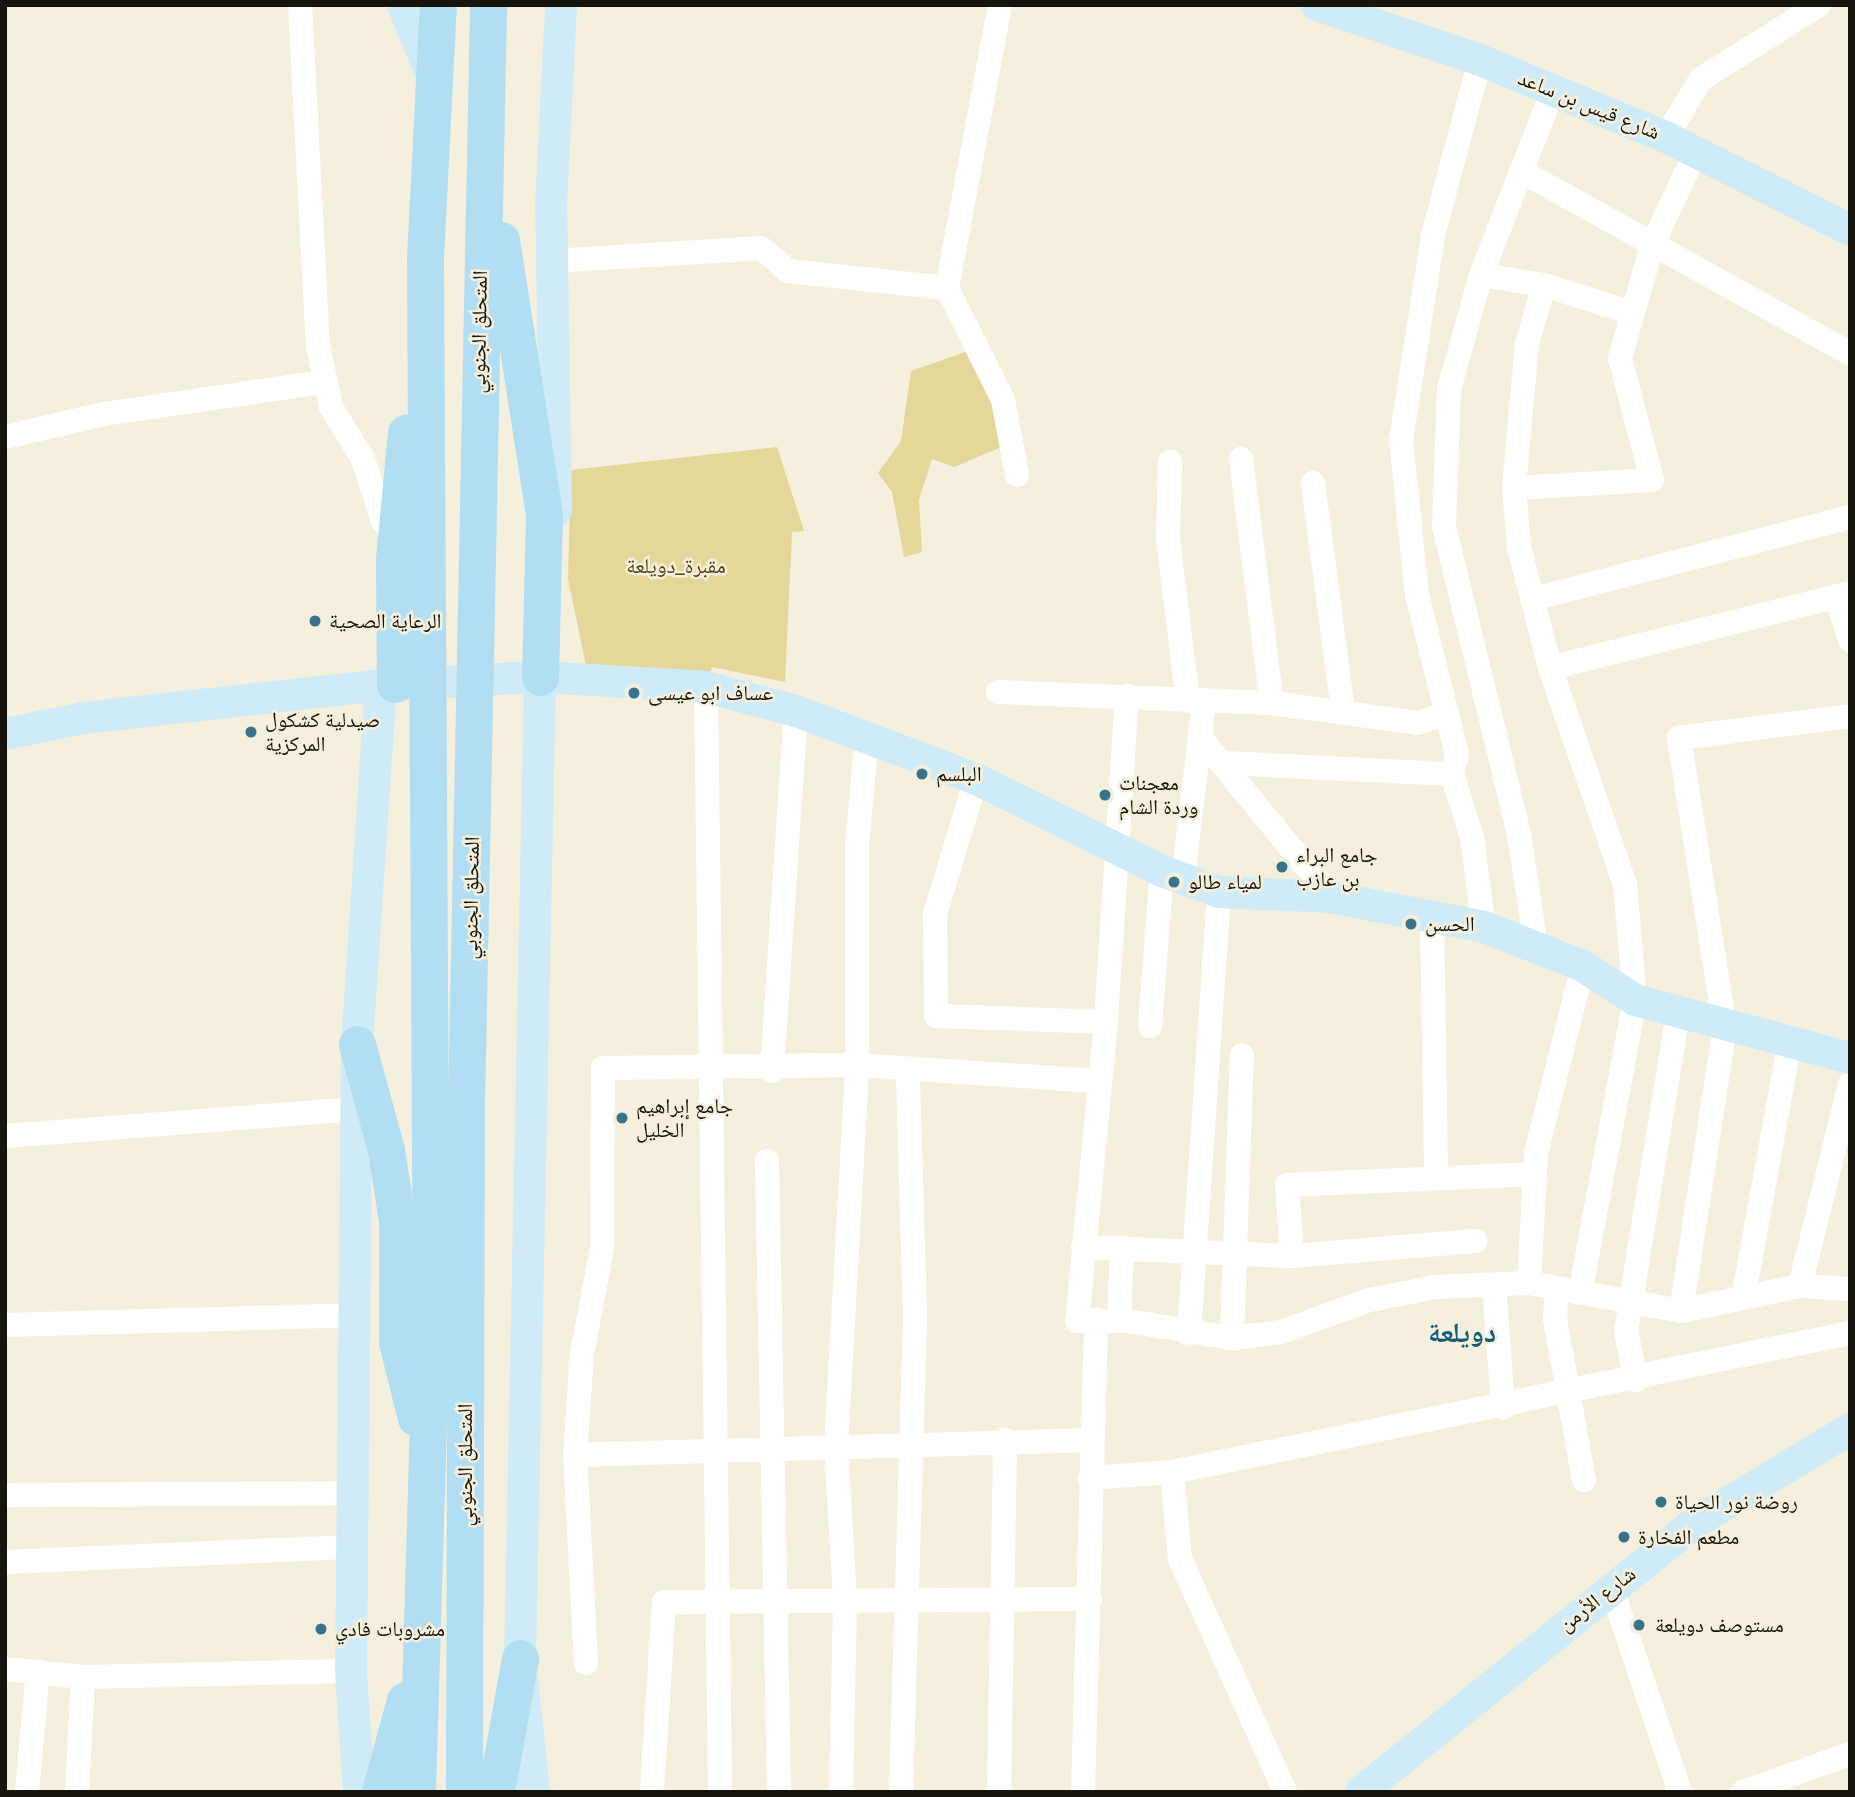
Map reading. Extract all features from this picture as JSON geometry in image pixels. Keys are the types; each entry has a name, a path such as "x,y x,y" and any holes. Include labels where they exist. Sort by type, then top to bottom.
{"highway":[{"name":"المتحلق الجنوبي","path":"417,1792 418,1652 428,1463 432,725 428,644 425,258 438,5"},
{"name":"المتحلق الجنوبي","path":"464,1792 472,651 487,16"},
{"path":"487,16 503,267 550,514 547,677"},
{"path":"388,685 394,559 425,258"},
{"path":"388,685 383,522 405,440"},
{"path":"357,1044 386,1150 397,1220 397,1342 428,1463"},
{"path":"380,1792 418,1652"},
{"path":"496,1792 520,1658"}],"main road":[{"name":"المتحلق الجنوبي","path":"403,5 434,82"},
{"path":"550,514 552,99 561,5"},
{"name":"شارع قيس بن ساعد","path":"1317,5 1480,61 1666,137 1695,155 1850,230"},
{"path":"534,1792 520,1658 525,1240 547,677"},
{"path":"5,734 83,718 388,685 547,677 706,687 796,711 976,779 1172,874 1219,892 1331,897 1432,914 1483,927 1583,967 1635,1000 1789,1046 1850,1058"},
{"path":"359,1792 351,1671 357,1044 388,685"},
{"name":"شارع الأرمن","path":"1371,1787 1611,1587 1728,1498 1850,1429"}],"street":[{"path":"300,5 312,303 324,382 366,465 383,522"},
{"path":"1000,5 947,288 1003,400 1017,475"},
{"path":"1666,137 1701,79 1811,8"},
{"path":"1480,61 1433,236 1401,440 1417,595 1457,754 1452,774 1472,838 1483,927"},
{"path":"1536,946 1519,834 1444,526 1449,388 1481,275 1553,90"},
{"path":"1514,488 1652,480 1620,358 1629,312 1653,243 1695,155"},
{"path":"1521,171 1850,353"},
{"path":"551,261 761,248 788,271 947,288"},
{"path":"1481,275 1544,285 1629,312"},
{"path":"1544,285 1527,344 1514,488 1532,599 1550,668 1625,884 1635,1000 1569,1291 1568,1395 1584,1479"},
{"path":"5,437 104,414 324,382"},
{"path":"1241,459 1272,703"},
{"path":"1150,1026 1172,874 1199,737 1196,701 1168,539 1170,462"},
{"path":"1313,483 1343,712"},
{"path":"1532,599 1850,517"},
{"path":"1550,668 1843,594 1850,640"},
{"path":"706,687 715,1071 711,1450 722,1601 720,1792"},
{"path":"998,692 1272,703 1418,723 1447,713"},
{"path":"1127,696 1106,1022 1077,1321 1108,1320 1189,1334 1232,1338 1281,1332 1382,1298 1494,1285 1529,1283 1681,1311 1744,1294 1800,1286 1849,1288"},
{"path":"772,1071 796,711"},
{"path":"1681,1311 1725,1028 1679,738 1850,716"},
{"path":"841,1792 845,1598 836,1446 857,1065 857,845 867,737"},
{"path":"1199,737 1224,763 1331,897"},
{"path":"1224,763 1452,774"},
{"path":"976,779 935,914 936,1016 1106,1022"},
{"path":"1189,1334 1219,892"},
{"path":"1432,914 1436,1178"},
{"path":"1529,1283 1535,1174 1583,967"},
{"path":"1636,1380 1626,1331 1678,1013"},
{"path":"1744,1294 1789,1046"},
{"path":"1232,1338 1242,1055"},
{"path":"586,1663 575,1455 582,1354 602,1248 603,1068 772,1071 857,1065 908,1071 1100,1081"},
{"path":"901,1792 915,1314 908,1071"},
{"path":"1800,1286 1850,1084"},
{"path":"5,1136 357,1108"},
{"path":"767,1161 770,1448 777,1600 779,1792"},
{"path":"1292,1256 1287,1185 1535,1174"},
{"path":"1083,1247 1292,1256 1475,1241"},
{"path":"1083,1792 1092,1440 1108,1320 1122,1248"},
{"path":"1494,1285 1503,1408"},
{"path":"5,1325 355,1315"},
{"path":"1090,1478 1172,1472 1568,1395 1850,1333"},
{"path":"575,1455 1005,1440 1092,1440"},
{"path":"999,1792 1005,1440"},
{"path":"1172,1472 1180,1559 1285,1792"},
{"path":"5,1495 353,1493"},
{"path":"5,1562 352,1547"},
{"path":"1611,1587 1680,1792"},
{"path":"652,1792 664,1602 907,1597 1090,1599"},
{"path":"5,1669 83,1677 351,1671"},
{"path":"27,1792 38,1672"},
{"path":"77,1792 83,1677"},
{"path":"1743,1792 1850,1754"}],"green space":[{"path":"974,349 1011,443 954,467 932,459 919,500 922,552 904,557 892,492 878,473 901,441 911,371"},
{"name":"مقبرة_دويلعة","path":"777,447 804,531 792,532 785,682 712,667 706,687 589,680 568,579 571,470"}],"place":[{"name":"الرعاية الصحية","path":"315,621"},
{"name":"عساف ابو عيسى","path":"634,693"},
{"name":"صيدلية كشكول المركزية","path":"251,732"},
{"name":"البلسم","path":"922,774"},
{"name":"معجنات وردة الشام","path":"1105,795"},
{"name":"جامع البراء بن عازب","path":"1282,867"},
{"name":"لمياء طالو","path":"1174,882"},
{"name":"الحسن","path":"1411,924"},
{"name":"جامع إبراهيم الخليل","path":"622,1118"},
{"name":"روضة نور الحياة","path":"1661,1502"},
{"name":"مطعم الفخارة","path":"1624,1537"},
{"name":"مستوصف دويلعة","path":"1639,1625"},
{"name":"مشروبات فادي","path":"321,1629"}],"district":[{"name":"دويلعة","path":"1462,1333"}]}
